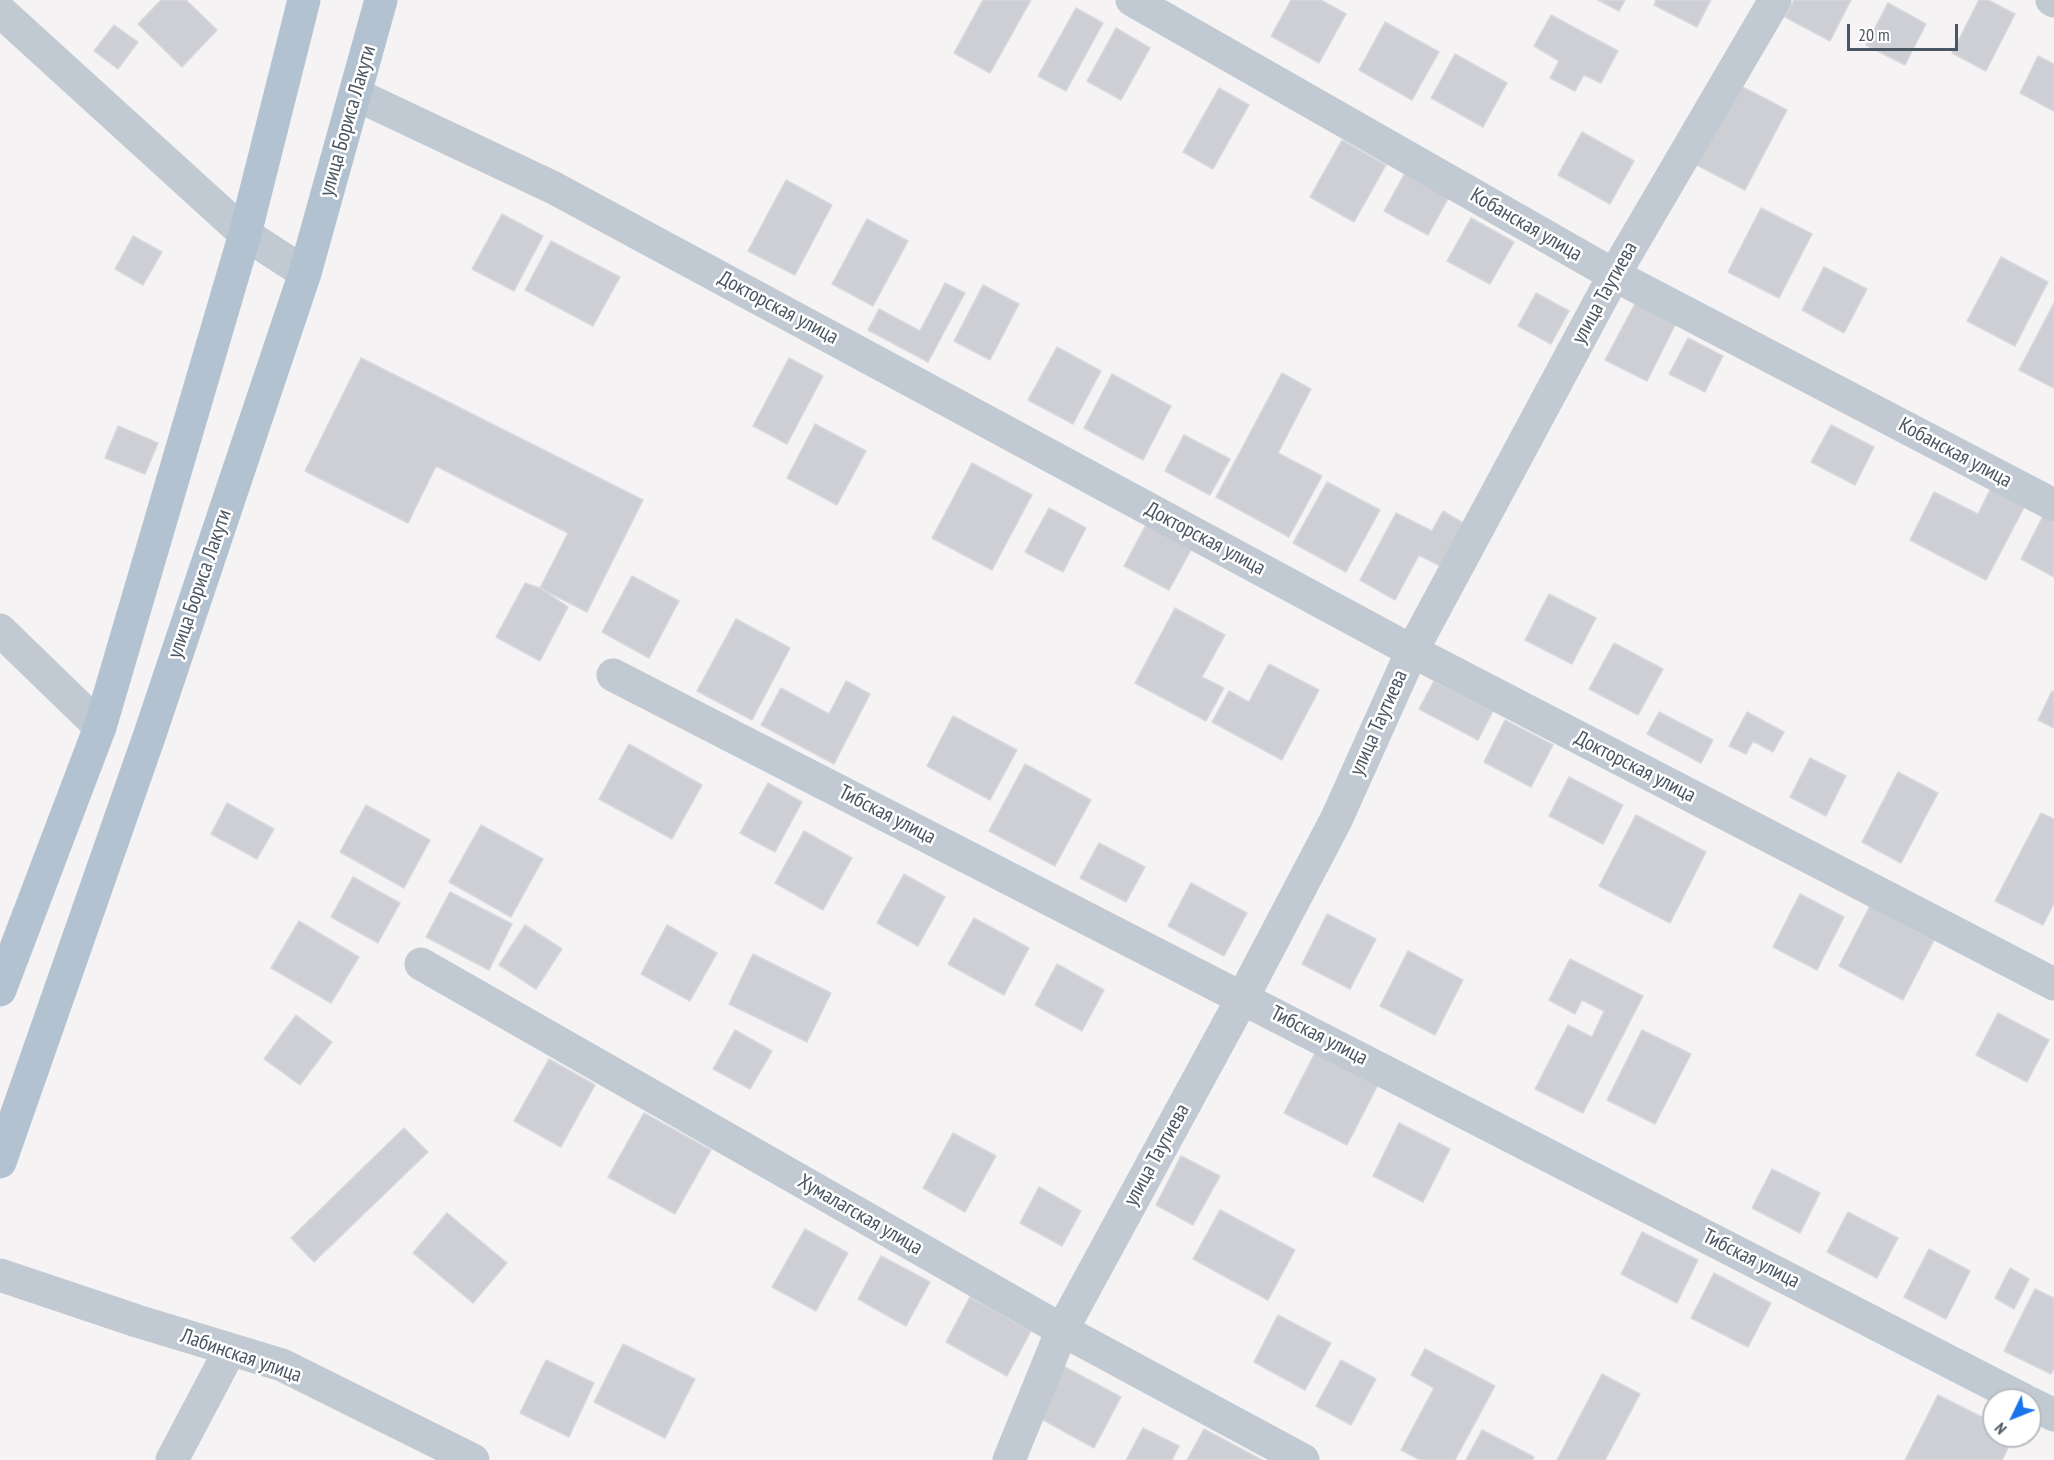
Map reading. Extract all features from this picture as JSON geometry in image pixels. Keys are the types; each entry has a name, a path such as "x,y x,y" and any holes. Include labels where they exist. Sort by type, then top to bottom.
{"main road":[{"path":"0,990 100,727 245,234 303,0"},
{"name":"улица Бориса Лакути","path":"0,1162 150,734 305,273 357,95 381,0"}],"street":[{"name":"Кобанская улица","path":"1132,0 1614,275 2054,505"},
{"name":"улица Таутиева","path":"1010,1460 1062,1330 1243,997 1336,820 1412,651 1614,275 1775,0"},
{"path":"0,11 245,234 305,273"},
{"name":"Докторская улица","path":"357,95 554,188 1412,651 2054,984"},
{"path":"0,630 100,727"},
{"name":"Тибская улица","path":"613,675 2001,1388"},
{"name":"Хумалагская улица","path":"421,964 1062,1330 1303,1460"},
{"name":"Лабинская улица","path":"0,1275 282,1365 473,1460"},
{"path":"172,1460 230,1350"}],"building":[{"path":"161,0 186,0 217,30 182,67 138,24"},
{"path":"983,0 1031,0 990,73 954,53"},
{"path":"1291,0 1321,0 1346,14 1319,63 1271,36"},
{"path":"1598,0 1625,0 1619,11"},
{"path":"1656,0 1711,0 1697,27 1654,5"},
{"path":"1794,0 1851,0 1830,41 1785,17"},
{"path":"1979,0 1988,0 2015,14 1986,71 1952,53"},
{"path":"1888,3 1926,24 1905,65 1866,45"},
{"path":"1076,8 1103,23 1066,91 1038,76"},
{"path":"1551,15 1618,51 1601,83 1584,75 1575,91 1550,78 1559,61 1534,46"},
{"path":"1385,22 1439,52 1412,100 1359,70"},
{"path":"114,25 138,42 118,69 94,51"},
{"path":"1116,28 1150,48 1121,100 1087,81"},
{"path":"1455,54 1507,83 1483,127 1431,98"},
{"path":"2038,56 2054,64 2054,111 2020,93"},
{"path":"1733,82 1787,110 1745,190 1691,162"},
{"path":"1219,88 1249,105 1213,169 1183,152"},
{"path":"1582,132 1634,161 1610,204 1558,175"},
{"path":"1342,140 1386,165 1354,222 1310,197"},
{"path":"1405,173 1449,197 1428,235 1384,211"},
{"path":"786,180 832,205 795,275 748,251"},
{"path":"1761,208 1812,234 1779,298 1728,272"},
{"path":"502,214 543,236 514,291 472,269"},
{"path":"1471,218 1514,242 1490,284 1447,261"},
{"path":"867,219 908,241 873,306 832,284"},
{"path":"133,236 162,252 143,285 115,269"},
{"path":"551,241 620,277 593,326 525,290"},
{"path":"2001,257 2048,282 2015,346 1967,321"},
{"path":"1824,267 1867,289 1844,333 1802,310"},
{"path":"945,283 965,293 928,362 868,330 879,309 920,331"},
{"path":"983,285 1019,304 990,360 954,341"},
{"path":"1536,293 1569,311 1551,344 1518,326"},
{"path":"1636,302 1676,323 1647,381 1605,360"},
{"path":"2054,303 2054,388 2019,370"},
{"path":"1688,338 1723,356 1705,392 1669,374"},
{"path":"1057,347 1101,371 1073,424 1028,400"},
{"path":"361,358 643,500 587,612 540,588 568,533 436,466 408,523 305,471"},
{"path":"789,358 823,376 787,444 753,426"},
{"path":"1282,373 1311,389 1278,453 1322,476 1289,537 1216,497"},
{"path":"1112,374 1171,406 1143,460 1084,428"},
{"path":"815,424 866,451 837,505 787,478"},
{"path":"1831,425 1874,447 1855,485 1811,462"},
{"path":"118,426 158,443 145,474 105,458"},
{"path":"1184,435 1230,459 1210,495 1165,471"},
{"path":"972,463 1032,495 992,570 932,538"},
{"path":"1995,480 2029,498 1986,580 1910,540 1934,492 1978,514"},
{"path":"1327,482 1380,510 1346,572 1293,543"},
{"path":"1049,508 1086,528 1063,572 1025,552"},
{"path":"1443,511 1465,524 1442,567 1419,555 1395,600 1360,580 1396,513 1432,531"},
{"path":"2043,516 2054,522 2054,577 2021,559"},
{"path":"1148,521 1193,546 1169,590 1124,566"},
{"path":"632,576 679,601 649,658 602,632"},
{"path":"525,583 540,588 568,607 540,661 496,637"},
{"path":"1549,594 1596,618 1572,664 1525,640"},
{"path":"1175,608 1225,635 1202,677 1224,688 1206,721 1135,683"},
{"path":"736,619 790,648 752,720 697,691"},
{"path":"1614,643 1663,669 1638,715 1589,689"},
{"path":"1269,664 1319,690 1282,760 1212,722 1229,691 1249,702"},
{"path":"846,681 870,694 834,764 761,725 781,688 829,714"},
{"path":"1434,681 1493,711 1478,740 1419,709"},
{"path":"2052,691 2054,692 2054,728 2038,720"},
{"path":"1659,712 1713,740 1701,763 1647,734"},
{"path":"1747,712 1784,732 1773,752 1753,741 1746,754 1729,746"},
{"path":"953,716 1017,750 990,800 927,766"},
{"path":"1505,720 1553,745 1531,787 1484,762"},
{"path":"629,744 702,785 672,839 599,799"},
{"path":"1810,758 1846,776 1826,816 1790,797"},
{"path":"1025,764 1091,800 1055,866 989,831"},
{"path":"1898,772 1938,793 1901,863 1862,842"},
{"path":"1569,777 1623,805 1603,844 1549,816"},
{"path":"768,783 802,802 775,852 740,833"},
{"path":"227,803 274,829 257,859 211,834"},
{"path":"366,805 430,840 404,888 340,852"},
{"path":"2041,813 2054,819 2054,903 2043,925 1995,901"},
{"path":"1636,815 1706,852 1670,923 1599,886"},
{"path":"481,825 543,859 511,917 449,882"},
{"path":"804,831 852,858 823,910 775,883"},
{"path":"1099,843 1145,867 1126,902 1080,878"},
{"path":"904,874 945,897 918,946 877,923"},
{"path":"353,877 400,903 378,943 331,917"},
{"path":"1191,883 1247,913 1224,956 1168,926"},
{"path":"450,892 512,924 489,970 426,937"},
{"path":"1800,894 1844,917 1817,970 1773,947"},
{"path":"1870,906 1934,940 1903,1000 1839,966"},
{"path":"1327,914 1376,939 1350,989 1302,964"},
{"path":"974,918 1029,948 1004,995 948,964"},
{"path":"299,921 359,957 331,1003 271,968"},
{"path":"525,925 562,949 536,989 499,965"},
{"path":"667,925 717,953 690,1001 641,974"},
{"path":"1408,951 1463,980 1435,1035 1380,1006"},
{"path":"753,954 831,993 807,1042 729,1004"},
{"path":"1570,959 1643,996 1583,1113 1535,1089 1568,1025 1592,1037 1604,1011 1582,1000 1575,1014 1549,1000"},
{"path":"1057,964 1104,990 1082,1031 1035,1005"},
{"path":"1998,1013 2049,1040 2027,1082 1976,1055"},
{"path":"296,1015 332,1042 300,1085 264,1059"},
{"path":"735,1030 772,1051 750,1089 713,1069"},
{"path":"1642,1030 1691,1054 1655,1124 1607,1100"},
{"path":"1316,1051 1379,1083 1347,1145 1284,1113"},
{"path":"549,1059 595,1085 561,1147 514,1121"},
{"path":"644,1113 711,1150 675,1214 608,1177"},
{"path":"1399,1123 1450,1149 1423,1202 1373,1176"},
{"path":"404,1128 428,1152 314,1262 291,1238"},
{"path":"953,1133 996,1156 965,1212 923,1188"},
{"path":"1181,1156 1220,1176 1193,1225 1156,1205"},
{"path":"1772,1169 1820,1193 1800,1233 1752,1208"},
{"path":"1039,1187 1081,1211 1062,1246 1020,1223"},
{"path":"1220,1210 1295,1250 1268,1300 1193,1259"},
{"path":"1848,1212 1898,1238 1877,1278 1827,1252"},
{"path":"447,1213 507,1263 473,1303 413,1253"},
{"path":"805,1229 848,1253 816,1311 772,1287"},
{"path":"1642,1232 1698,1260 1677,1303 1621,1274"},
{"path":"1929,1249 1970,1271 1946,1319 1904,1297"},
{"path":"881,1256 930,1282 906,1326 858,1299"},
{"path":"2010,1268 2029,1279 2014,1309 1995,1298"},
{"path":"1714,1273 1771,1303 1748,1347 1691,1318"},
{"path":"2035,1289 2054,1298 2054,1368 2051,1374 2004,1351"},
{"path":"970,1297 1031,1331 1007,1376 946,1342"},
{"path":"1278,1315 1331,1343 1305,1390 1254,1362"},
{"path":"623,1344 695,1379 665,1438 594,1402"},
{"path":"1425,1349 1495,1386 1455,1460 1420,1460 1401,1450 1434,1388 1411,1375"},
{"path":"546,1360 594,1383 569,1437 520,1413"},
{"path":"1341,1360 1376,1379 1351,1425 1316,1406"},
{"path":"1063,1366 1121,1397 1094,1448 1036,1416"},
{"path":"1602,1374 1640,1394 1605,1460 1557,1460"},
{"path":"1938,1395 1982,1417 1982,1448 2008,1448 2002,1460 1905,1460"},
{"path":"1143,1428 1179,1446 1172,1460 1126,1460"},
{"path":"1204,1429 1262,1460 1187,1460"},
{"path":"1482,1430 1534,1457 1532,1460 1466,1460"}]}
